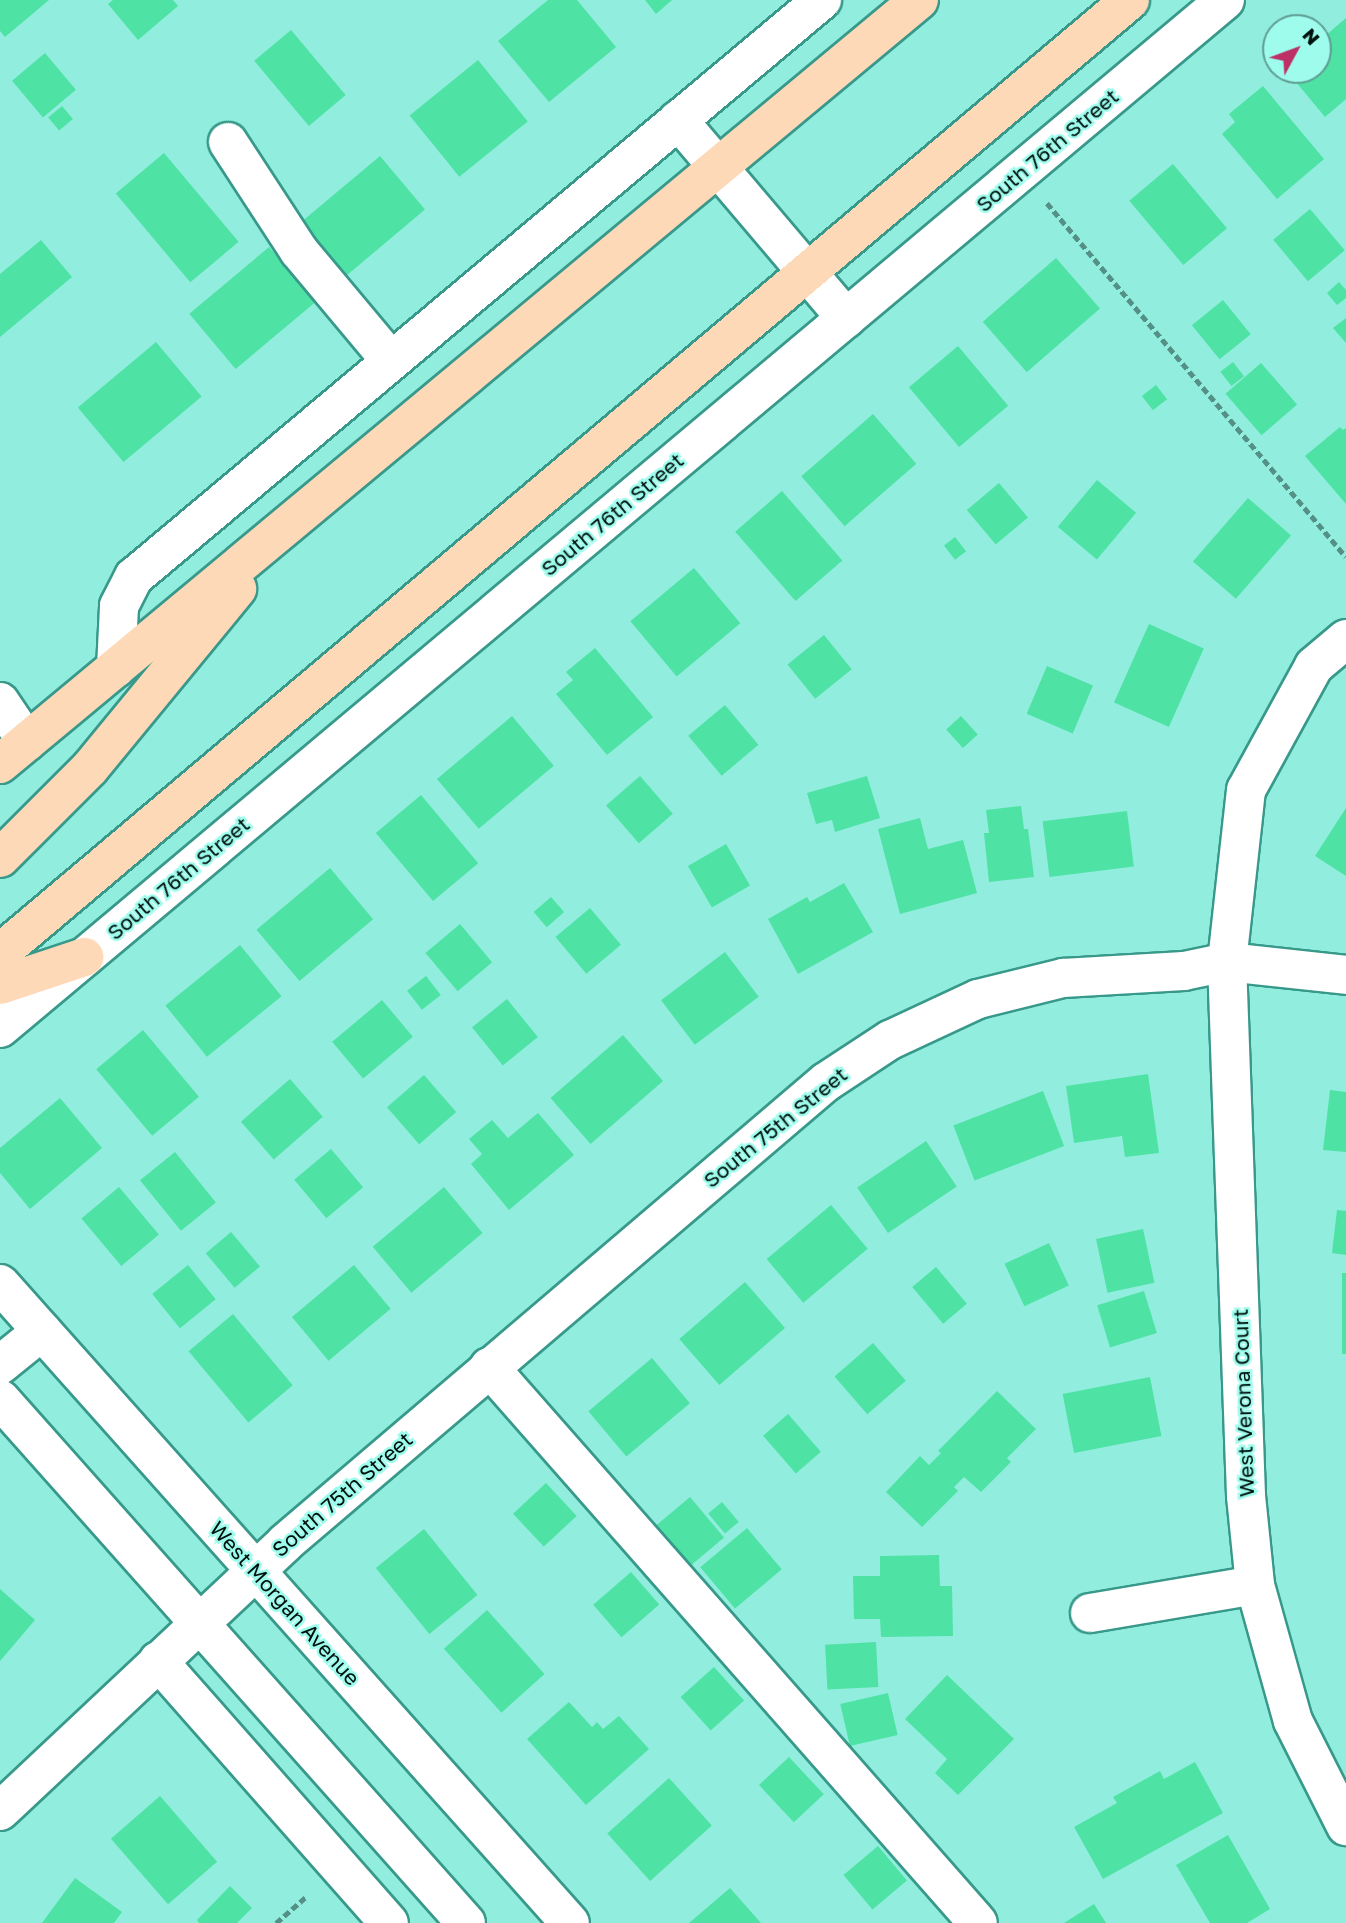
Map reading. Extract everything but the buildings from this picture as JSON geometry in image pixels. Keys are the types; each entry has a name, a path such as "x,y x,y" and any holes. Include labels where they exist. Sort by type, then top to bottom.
{"main road":[{"path":"14,753 919,0"},
{"path":"0,953 1130,0"},
{"path":"0,858 90,768 291,523"},
{"path":"0,985 84,957"}],"street":[{"path":"116,668 118,606 134,577 822,0"},
{"name":"South 76th Street","path":"0,1028 1225,0"},
{"path":"678,120 846,318"},
{"path":"228,142 299,251 391,361"},
{"path":"1227,962 1246,790 1314,666 1346,639"},
{"path":"0,702 14,753"},
{"name":"South 75th Street","path":"0,1811 255,1569 826,1082 890,1040 978,999 1063,978 1184,971 1227,962 1346,975"},
{"name":"West Verona Court","path":"1227,962 1245,1496 1255,1585 1293,1721 1346,1826"},
{"name":"West Morgan Avenue","path":"0,1284 570,1923"},
{"path":"0,1365 42,1331"},
{"path":"489,1367 978,1923"},
{"path":"0,1399 466,1923"},
{"path":"1090,1613 1255,1585"},
{"path":"158,1661 389,1923"},
{"path":"253,1681 267,1726 268,1786"}],"path":[{"path":"1044,200 1346,557"},
{"path":"276,1923 307,1896"}]}
